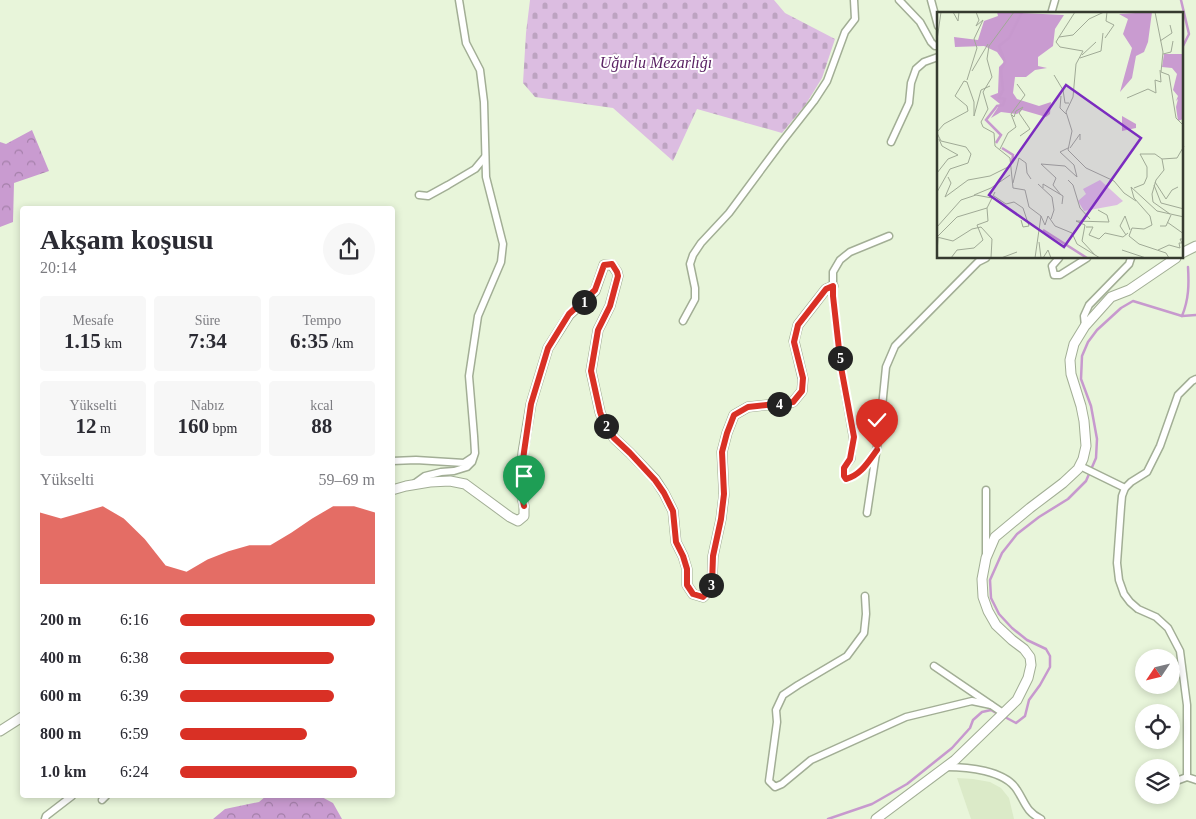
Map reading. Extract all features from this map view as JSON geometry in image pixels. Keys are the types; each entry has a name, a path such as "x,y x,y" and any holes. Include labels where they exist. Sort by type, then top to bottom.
{"street":[{"path":"414,485 425,476 454,471 467,467 472,462 475,453 469,376 478,316 501,262 503,244 486,177 484,102 480,70 466,43 459,0"},
{"path":"683,321 695,298 690,264 693,255 706,237 729,213 828,81 844,32 854,19 854,0"},
{"path":"899,0 920,22 931,42 937,46"},
{"path":"931,0 937,22"},
{"path":"891,142 908,103 911,83 916,70 924,62 937,57"},
{"path":"420,195 428,196 475,169 485,156"},
{"path":"877,450 865,467 854,476 846,479 844,468 850,459 854,437 841,367 833,296 833,272 840,260 850,252 889,236"},
{"path":"1184,252 1196,246"},
{"path":"867,513 880,427 886,367 896,346 978,262 984,259"},
{"path":"1058,259 1052,266 1054,275 1060,275 1084,259"},
{"path":"1085,326 1084,316 1088,305 1129,264 1130,259"},
{"path":"1083,468 1086,434 1081,406 1070,374 1070,360 1074,344 1085,326 1111,297 1129,290 1175,259"},
{"path":"395,489 430,482 450,481 465,484 510,517 518,521 524,516 520,486 524,452 531,404 548,348 569,314 595,290 604,265 612,264 618,276 610,306 598,330 591,371 600,412 604,423 614,438 655,480 664,493 673,511 676,542 687,569 687,585 693,594 703,597 709,591 712,584 713,556 724,494 722,452 734,415 748,407 793,402 798,397 802,391 803,378 794,342 798,325 826,289 833,286"},
{"path":"1187,778 1187,705 1180,651 1168,628 1156,617 1138,610 1124,594 1119,580 1117,563 1122,496 1125,488 1147,472 1160,446 1178,395 1196,379"},
{"path":"395,460 464,463 474,456"},
{"path":"986,558 995,537 1078,469 1083,468 1125,488"},
{"path":"880,818 955,760 993,721 1017,700 1028,678 1032,665 1030,657 1024,649 996,625 983,597 982,579 986,558 986,490"},
{"path":"865,596 864,633 847,656 783,695 776,710 777,722 769,781 775,787 782,784 811,760 906,717 972,701 992,705"},
{"path":"934,666 1003,712"},
{"path":"0,731 20,718"},
{"path":"946,767 963,767 978,770 1007,780 1016,787 1027,808 1041,819"},
{"path":"1180,781 1187,778 1196,780"},
{"path":"44,819 69,798"}],"shaded area":[{"path":"957,778 990,782 1001,788 1009,798 1014,819 971,819"}],"green space":[{"name":"Uğurlu Mezarlığı","path":"530,0 774,0 785,13 835,39 822,78 806,104 782,133 697,109 673,161 613,108 535,97 523,83"},
{"path":"32,130 49,171 14,183 13,222 0,227 0,142 6,144"},
{"path":"264,798 324,798 333,803 342,819 213,819 225,809 259,802"}],"waterway":[{"path":"1181,0 1184,12"},
{"path":"1184,13 1189,34 1184,44"},
{"path":"1182,316 1188,291 1188,267"},
{"path":"1003,716 1016,723 1025,716 1029,700 1050,667 1050,656 1046,649 1027,640 999,614 991,598 990,580 1002,553 1017,534 1039,517 1068,499 1086,481 1096,458 1097,439 1091,406 1081,379 1082,356 1088,342 1097,330 1121,308 1133,301 1182,316 1196,315"},
{"path":"828,819 872,804 907,784 952,748 970,728 973,720 982,712 991,710 998,714"}],"route":[{"path":"524,506 520,486 531,404 548,348 569,314 595,290 604,265 612,264 618,276 610,306 598,330 591,371 600,412 604,423 614,438 655,480 664,493 673,511 676,542 687,569 687,585 693,594 703,597 709,591 712,584 713,556 724,494 722,452 734,415 748,407 793,402 798,397 802,391 803,378 794,342 798,325 826,289 833,286 841,367 854,437 850,459 844,468 846,479 854,476 865,467 877,450"}]}
